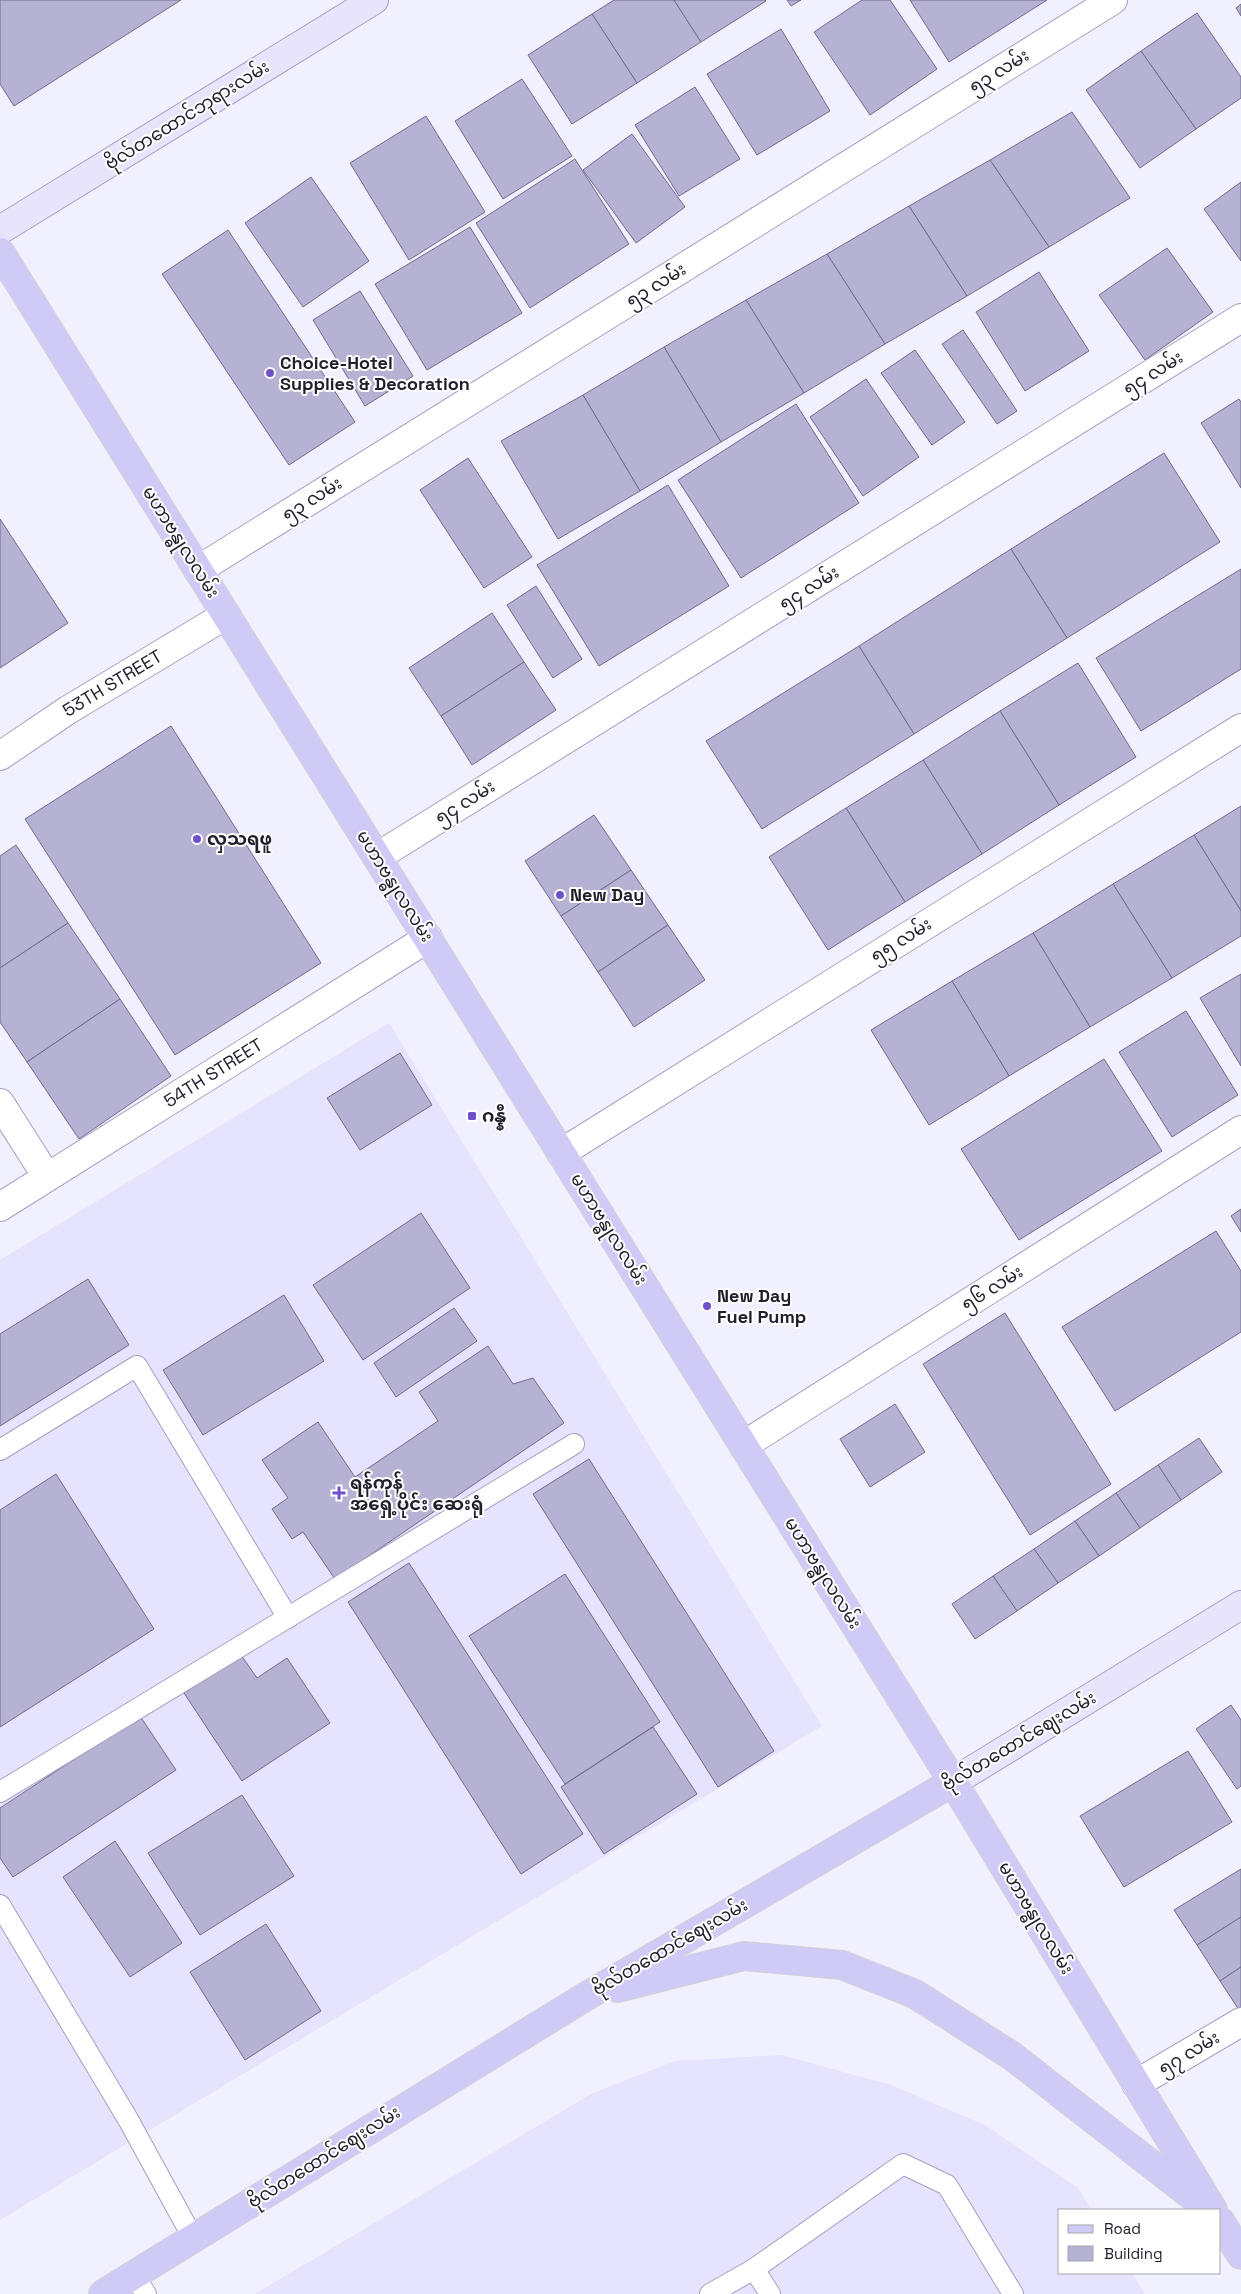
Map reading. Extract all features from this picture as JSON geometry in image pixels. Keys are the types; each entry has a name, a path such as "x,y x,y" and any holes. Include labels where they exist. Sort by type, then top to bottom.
{"main road":[{"name":"ဗိုလ်တထောင်ဘုရားလမ်း","path":"0,230 374,0"},
{"name":"မဟာဗန္ဓုလလမ်း","path":"0,252 953,1782 1211,2209"},
{"name":"ဗိုလ်တထောင်ဈေးလမ်း","path":"103,2294 140,2284 193,2238 585,1997 953,1782 1241,1605"},
{"path":"585,1997 744,1956 842,1965 916,1994 1012,2056 1211,2209"},
{"path":"1221,2223 1241,2255"}],"street":[{"name":"၅၃ လမ်း","path":"198,570 1113,0"},
{"name":"၅၄ လမ်း","path":"377,857 1241,318"},
{"name":"53TH STREET","path":"0,756 68,710 226,615"},
{"name":"၅၅ လမ်း","path":"561,1152 1241,728"},
{"name":"54TH STREET","path":"0,1207 428,938"},
{"path":"0,1103 47,1177"},
{"name":"၅၆ လမ်း","path":"744,1445 1241,1130"},
{"name":"၅၇ လမ်း","path":"1136,2084 1241,2022"}],"lane":[{"path":"0,1450 137,1366 288,1618"},
{"path":"0,1792 574,1444"},
{"path":"0,1905 129,2121 193,2238"},
{"path":"710,2294 754,2269 903,2164 947,2185 1013,2294"},
{"path":"754,2269 770,2294"}],"shaded area":[{"name":"ရန်ကုန် အရှေ့ပိုင်း ဆေးရုံ","path":"389,1023 822,1726 0,2220 0,1260"},
{"path":"781,2055 891,2085 985,2125 1077,2187 1091,2209 1058,2209 1058,2274 1133,2274 1145,2294 255,2294 593,2093 675,2061"}],"building":[{"path":"0,0 181,0 14,106 0,84"},
{"path":"614,0 674,0 701,42 637,83 592,14"},
{"path":"674,0 765,0 766,1 701,42"},
{"path":"787,0 801,0 791,6"},
{"path":"862,0 890,0 937,69 870,115 814,32"},
{"path":"910,0 1047,0 949,62"},
{"path":"1241,4 1241,16 1236,8"},
{"path":"1197,13 1241,77 1241,98 1196,129 1141,51"},
{"path":"592,14 637,83 572,124 528,55"},
{"path":"781,29 830,111 757,155 707,74"},
{"path":"1141,51 1196,129 1140,168 1086,90"},
{"path":"522,79 572,156 503,199 455,121"},
{"path":"695,87 740,159 679,196 635,125"},
{"path":"1072,112 1130,198 1049,247 990,160"},
{"path":"426,116 485,212 409,260 350,163"},
{"path":"632,134 685,207 636,243 583,170"},
{"path":"575,159 629,244 530,308 476,223"},
{"path":"990,160 1049,247 967,296 909,206"},
{"path":"311,177 369,261 303,307 245,223"},
{"path":"1241,182 1241,261 1204,209"},
{"path":"909,206 967,296 885,344 827,254"},
{"path":"470,227 522,313 427,370 375,284"},
{"path":"228,230 355,422 289,465 162,274"},
{"path":"1167,248 1213,312 1145,360 1099,295"},
{"path":"827,254 885,344 804,393 746,300"},
{"path":"1039,272 1089,351 1025,391 976,312"},
{"path":"360,291 413,376 365,406 313,320"},
{"path":"746,300 804,393 721,442 664,347"},
{"path":"963,330 1017,411 997,424 942,344"},
{"path":"664,347 721,442 640,491 583,395"},
{"path":"915,350 965,422 932,445 881,373"},
{"path":"866,379 919,457 863,496 810,417"},
{"path":"583,395 640,491 558,539 501,441"},
{"path":"1239,399 1241,402 1241,488 1201,423"},
{"path":"796,404 859,503 741,578 678,480"},
{"path":"1164,453 1220,542 1067,638 1011,549"},
{"path":"468,458 532,557 484,588 420,490"},
{"path":"668,485 729,586 599,666 537,565"},
{"path":"0,519 68,623 0,668"},
{"path":"1011,549 1067,638 914,734 859,646"},
{"path":"1241,569 1241,669 1141,731 1096,658"},
{"path":"536,586 582,659 553,678 507,605"},
{"path":"492,613 524,662 441,716 409,668"},
{"path":"859,646 914,734 762,829 706,741"},
{"path":"524,662 556,710 472,765 441,716"},
{"path":"1078,663 1136,757 1059,805 1000,711"},
{"path":"1000,711 1059,805 982,854 923,760"},
{"path":"171,726 321,963 175,1055 25,819"},
{"path":"923,760 982,854 905,902 846,808"},
{"path":"1241,806 1241,911 1194,835"},
{"path":"846,808 905,902 828,950 769,857"},
{"path":"594,815 631,870 561,916 525,861"},
{"path":"1194,835 1241,911 1241,936 1172,978 1113,884"},
{"path":"16,845 68,923 0,968 0,856"},
{"path":"631,870 668,925 598,972 561,916"},
{"path":"1113,884 1172,978 1090,1027 1033,933"},
{"path":"68,923 120,999 27,1062 0,1022 0,968"},
{"path":"668,925 705,980 634,1027 598,972"},
{"path":"1033,933 1090,1027 1009,1076 952,981"},
{"path":"1241,974 1241,1066 1200,998"},
{"path":"952,981 1009,1076 929,1125 871,1030"},
{"path":"120,999 171,1076 79,1139 27,1062"},
{"path":"1186,1011 1238,1095 1172,1137 1119,1052"},
{"path":"400,1053 432,1105 360,1150 327,1098"},
{"path":"1104,1059 1162,1151 1019,1240 961,1149"},
{"path":"1241,1209 1241,1232 1231,1216"},
{"path":"421,1213 470,1288 363,1360 313,1285"},
{"path":"1216,1231 1241,1271 1241,1332 1115,1411 1062,1327"},
{"path":"88,1279 129,1345 0,1426 0,1334"},
{"path":"284,1295 324,1361 203,1435 163,1370"},
{"path":"454,1308 477,1341 396,1397 374,1363"},
{"path":"1005,1313 1111,1484 1030,1535 923,1364"},
{"path":"488,1346 513,1384 533,1378 564,1423 335,1579 303,1532 292,1539 272,1509 288,1498 262,1460 318,1422 355,1477 438,1421 419,1392"},
{"path":"895,1404 925,1452 870,1487 840,1439"},
{"path":"1199,1438 1222,1472 1181,1500 1158,1465"},
{"path":"589,1459 774,1751 718,1787 533,1494"},
{"path":"1158,1465 1181,1500 1140,1528 1116,1493"},
{"path":"56,1474 154,1629 0,1727 0,1510"},
{"path":"1116,1493 1140,1528 1099,1556 1075,1521"},
{"path":"1075,1521 1099,1556 1058,1583 1034,1549"},
{"path":"1034,1549 1058,1583 1017,1611 993,1576"},
{"path":"409,1563 583,1834 521,1874 348,1602"},
{"path":"565,1574 660,1722 565,1784 469,1636"},
{"path":"993,1576 1017,1611 975,1639 952,1604"},
{"path":"241,1655 257,1678 287,1658 330,1723 242,1781 184,1693"},
{"path":"1231,1705 1241,1720 1241,1786 1237,1789 1196,1729"},
{"path":"140,1716 176,1770 13,1877 0,1858 0,1808"},
{"path":"653,1727 697,1794 604,1854 561,1787"},
{"path":"1188,1751 1232,1822 1124,1887 1080,1816"},
{"path":"242,1795 294,1876 200,1935 148,1853"},
{"path":"115,1841 182,1943 130,1977 63,1877"},
{"path":"1241,1869 1241,1917 1197,1945 1174,1910"},
{"path":"1241,1917 1241,1967 1220,1981 1197,1945"},
{"path":"266,1924 321,2011 245,2060 190,1972"},
{"path":"1241,1967 1241,2013 1220,1981"}],"place":[{"name":"Choice-Hotel Supplies & Decoration","path":"270,373"},
{"name":"လှသရဖူ","path":"197,839"},
{"name":"New Day","path":"560,895"},
{"name":"ဂန္နီ","path":"472,1116"},
{"name":"New Day Fuel Pump","path":"707,1306"},
{"name":"ရန်ကုန် အရှေ့ပိုင်း ဆေးရုံ","path":"339,1493"}]}
